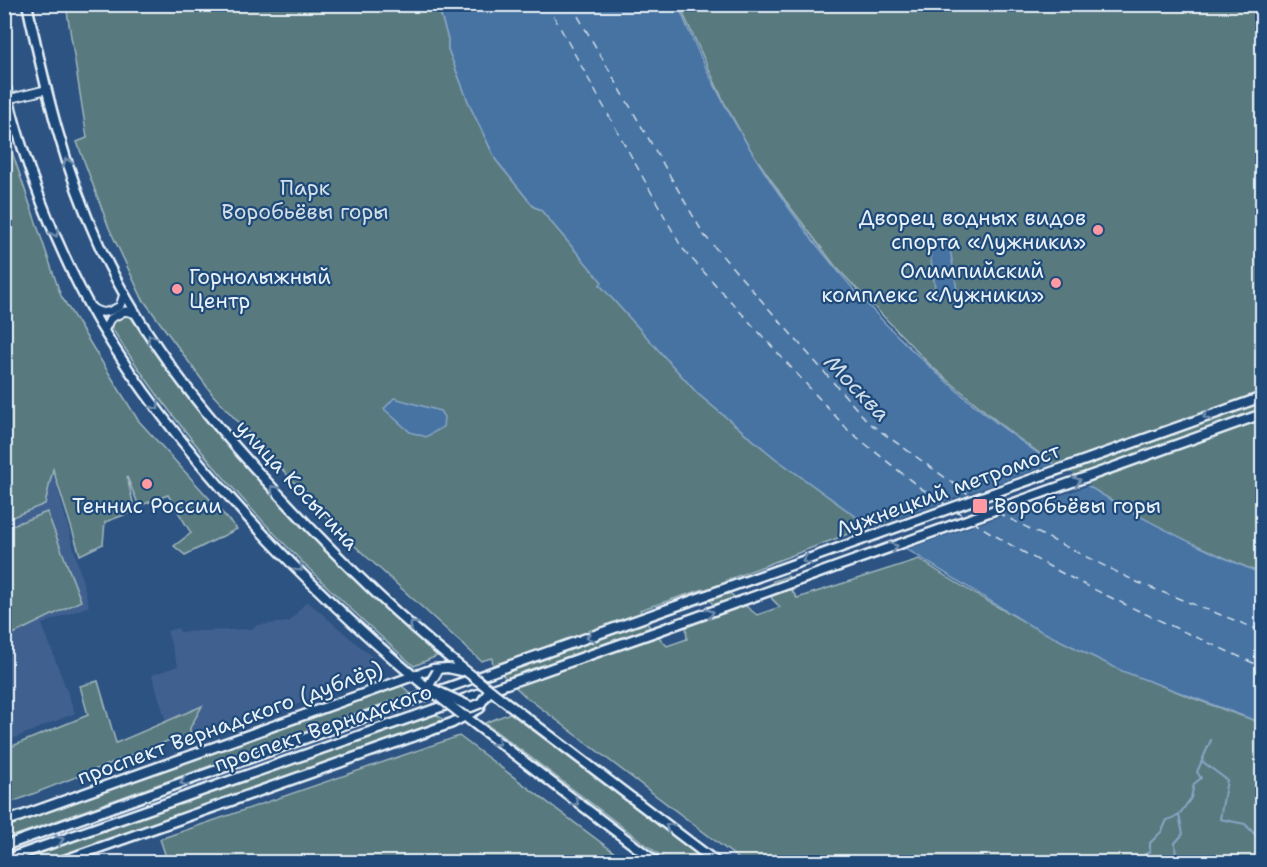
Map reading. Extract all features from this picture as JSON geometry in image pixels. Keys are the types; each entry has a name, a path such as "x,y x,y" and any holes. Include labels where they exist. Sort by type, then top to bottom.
{"main road":[{"name":"улица Косыгина","path":"27,5 55,128 83,206 124,293 161,354 195,399 263,477 372,588 457,664 716,862"},
{"path":"4,79 7,99 46,210 91,307 104,331 166,420 238,504 298,568 416,678 656,862"},
{"name":"Лужнецкий метромост","path":"645,618 1263,397"},
{"name":"Лужнецкий метромост","path":"655,632 1263,414"},
{"name":"проспект Вернадского","path":"4,846 645,618"},
{"name":"проспект Вернадского","path":"4,860 655,632"},
{"path":"428,687 444,669"},
{"name":"проспект Вернадского (дублёр)","path":"4,822 444,669 469,673"},
{"path":"428,687 471,707 481,703 490,690"},
{"path":"59,862 463,716 480,708 488,698 490,690"}],"street":[{"path":"7,99 45,90"},
{"path":"91,307 97,312 106,313 120,306 124,293"},
{"path":"104,331 110,319 125,311 137,314"}],"shaded area":[{"path":"5,261 52,467 89,606 42,624 75,713 5,742"},
{"path":"307,601 380,664 376,677 330,691 318,687 310,700 174,748 152,675 178,666 167,631 178,628 180,632 252,629 257,625 289,622"}],"green space":[{"name":"Парк Воробьёвы горы","path":"66,5 438,5 448,39 448,49 470,106 496,160 534,207 540,209 603,283 600,285 698,394 775,458 869,526 727,580 727,591 757,615 780,607 772,599 769,588 773,581 788,576 797,587 792,591 797,598 919,559 1001,609 1085,652 1172,690 1262,723 1262,862 743,862 525,696 493,666 492,658 481,661 345,537 213,395 142,298 109,228 77,142 87,138","holes":["704,589 718,614 686,627 687,639 667,646 649,626 640,610"]},
{"name":"Олимпийский комплекс «Лужники»","path":"679,5 1262,5 1262,574 1168,533 1083,484 1011,433 931,366 836,267 784,199 750,149 724,102"},
{"path":"5,131 61,296 138,420 237,529 185,555 174,546 191,533 168,495 139,506 127,477 135,511 105,522 103,544 80,555 53,469 45,504 5,520 4,400 10,398 4,387"},
{"path":"129,311 186,395 239,458 337,561 437,656 414,666 330,589 250,507 176,420 111,327 111,322"},
{"path":"47,512 81,601 5,638 5,528"},
{"path":"98,681 116,743 202,706 190,728 190,743 174,748 170,740 5,805 5,749 88,715 80,686"},
{"path":"401,685 411,694 5,839 5,827"},
{"path":"434,713 444,720 45,862 7,862"},
{"path":"510,713 707,862 669,862 485,723"},
{"path":"459,736 627,862 163,862 166,857 160,839"}],"water":[{"name":"Москва","path":"438,5 678,5 723,101 777,191 840,273 910,348 989,416 1074,477 1165,529 1262,574 1262,723 1122,671 1031,626 869,526 775,458 698,394 600,285 602,282 540,209 534,207 496,160 470,106 448,49 448,39"},
{"path":"949,243 957,290 936,294 929,246"},
{"path":"394,398 440,411 444,417 443,427 426,437 410,432 384,409"}],"pier":[{"path":"1055,463 1090,485 902,551 868,529"}],"waterway":[{"path":"1176,860 1175,843 1183,834 1179,815 1191,798 1194,784 1201,778 1197,772 1211,740"},
{"path":"1203,762 1227,780 1220,819 1245,824 1262,842"},
{"path":"1150,860 1145,854 1150,852 1150,843 1162,831 1167,820 1178,816"}],"ferry route":[{"path":"547,4 682,248 848,430 919,487 948,506"},
{"path":"571,4 704,235 869,423 971,496"},
{"path":"980,502 989,508"},
{"path":"954,510 966,517"},
{"path":"998,513 1139,583 1262,631"},
{"path":"972,521 1078,581 1262,667"}],"place":[{"name":"Дворец водных видов спорта «Лужники»","path":"1098,230"},
{"name":"Олимпийский комплекс «Лужники»","path":"1056,283"},
{"name":"Горнолыжный Центр","path":"177,289"},
{"name":"Теннис России","path":"147,484"},
{"name":"Воробьёвы горы","path":"980,506"}]}
